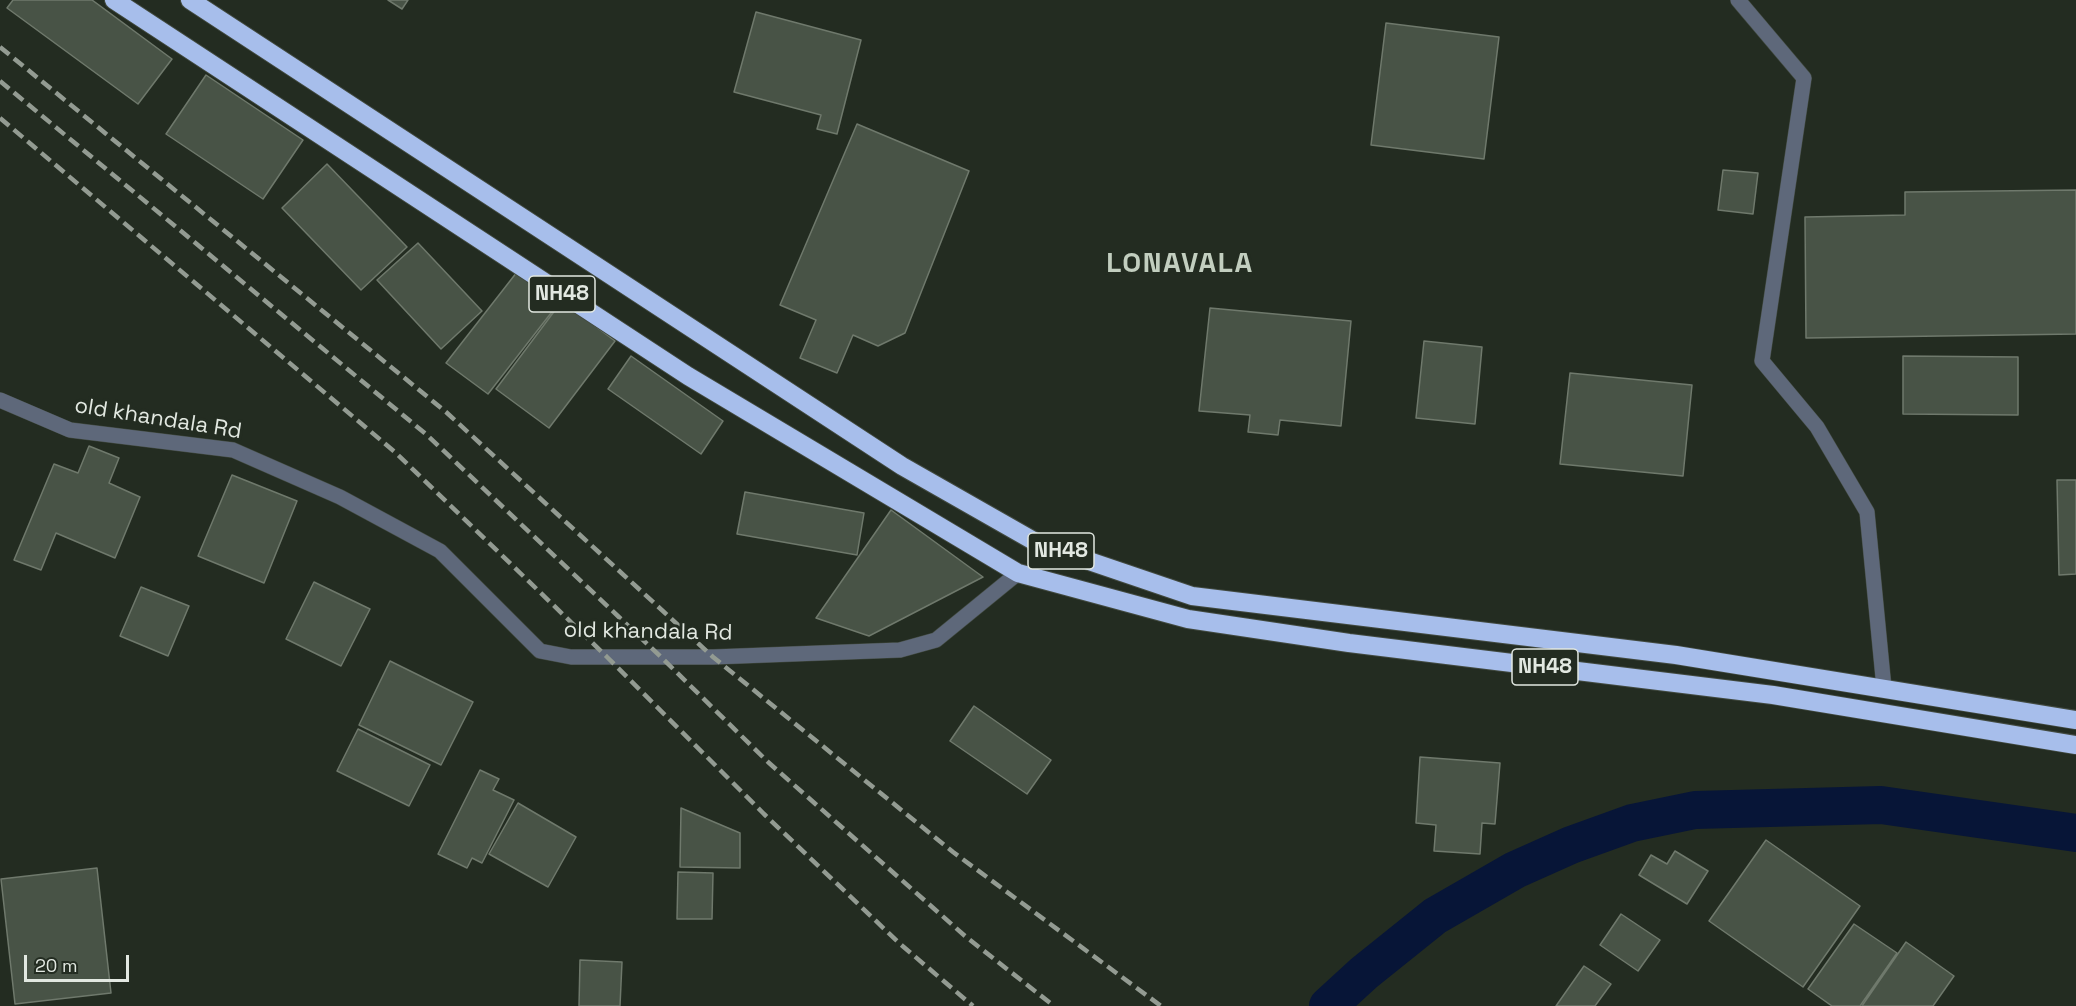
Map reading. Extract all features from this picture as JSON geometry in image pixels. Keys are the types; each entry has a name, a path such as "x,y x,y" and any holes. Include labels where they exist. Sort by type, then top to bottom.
{"highway":[{"name":"NH48","path":"114,0 688,376 1018,573 1188,619 1349,643 1773,695 2076,745"},
{"name":"NH48","path":"190,0 902,466 1039,544 1192,596 1676,655 2076,720"}],"street":[{"path":"1738,0 1804,78 1762,361 1817,427 1867,512 1884,688"},
{"name":"old khandala Rd","path":"0,400 70,430 233,450 340,496 440,551 540,651 572,657 713,657 900,650 936,640 1018,573"}],"building":[{"path":"13,0 92,0 172,59 138,104 7,8"},
{"path":"388,0 408,0 402,9"},
{"path":"756,12 861,40 837,134 817,129 821,115 734,92"},
{"path":"1386,23 1499,37 1484,159 1371,145"},
{"path":"206,75 303,140 263,199 166,134"},
{"path":"857,124 969,171 905,333 878,346 853,335 837,373 800,358 816,320 780,305"},
{"path":"327,164 407,247 361,290 282,208"},
{"path":"1723,170 1758,173 1753,214 1718,210"},
{"path":"2076,190 2076,334 1806,338 1805,217 1905,215 1905,192"},
{"path":"418,243 482,311 441,349 377,280"},
{"path":"517,272 558,304 488,394 446,363"},
{"path":"562,301 615,341 549,428 496,389"},
{"path":"1210,308 1351,321 1341,426 1280,420 1278,435 1248,432 1250,415 1199,411"},
{"path":"1424,341 1482,347 1475,424 1416,418"},
{"path":"631,356 723,421 701,454 608,389"},
{"path":"1903,356 2018,357 2018,415 1903,414"},
{"path":"1570,373 1692,385 1683,476 1560,464"},
{"path":"89,446 119,458 109,483 140,497 115,558 56,533 41,570 14,560 54,464 78,473"},
{"path":"232,475 297,501 264,583 198,556"},
{"path":"2057,480 2076,480 2076,574 2059,575"},
{"path":"745,492 864,513 857,555 737,534"},
{"path":"891,510 983,577 869,636 816,618"},
{"path":"314,582 370,609 341,666 286,639"},
{"path":"141,587 189,606 168,656 120,636"},
{"path":"390,661 473,702 441,765 359,725"},
{"path":"974,706 1051,760 1027,794 950,741"},
{"path":"358,729 430,765 409,806 337,771"},
{"path":"1420,757 1500,763 1495,824 1482,823 1480,854 1434,851 1436,825 1416,823"},
{"path":"480,770 499,779 493,790 514,800 482,863 472,858 467,868 438,854"},
{"path":"518,803 576,837 548,887 489,854"},
{"path":"681,808 740,833 740,868 680,867"},
{"path":"1766,840 1860,906 1803,987 1709,921"},
{"path":"1675,851 1708,871 1687,904 1639,875 1651,855 1667,864"},
{"path":"97,868 111,993 15,1004 1,879"},
{"path":"678,872 713,873 712,919 677,919"},
{"path":"1621,914 1660,940 1638,971 1600,945"},
{"path":"1854,924 1897,953 1860,1006 1832,1006 1808,989"},
{"path":"1906,942 1954,976 1933,1006 1862,1006"},
{"path":"580,960 622,962 620,1006 579,1006"},
{"path":"1584,966 1611,984 1595,1006 1556,1006"}],"waterway":[{"path":"1328,1006 1364,973 1435,916 1515,870 1571,845 1632,823 1695,810 1881,805 2076,833"}],"railway":[{"path":"0,47 446,412 713,657 953,852 1161,1006"},
{"path":"0,81 427,435 768,762 965,936 1054,1006"},
{"path":"0,118 396,453 607,657 764,814 899,943 973,1006"}],"district":[{"name":"LONAVALA","path":"1180,264"}]}
